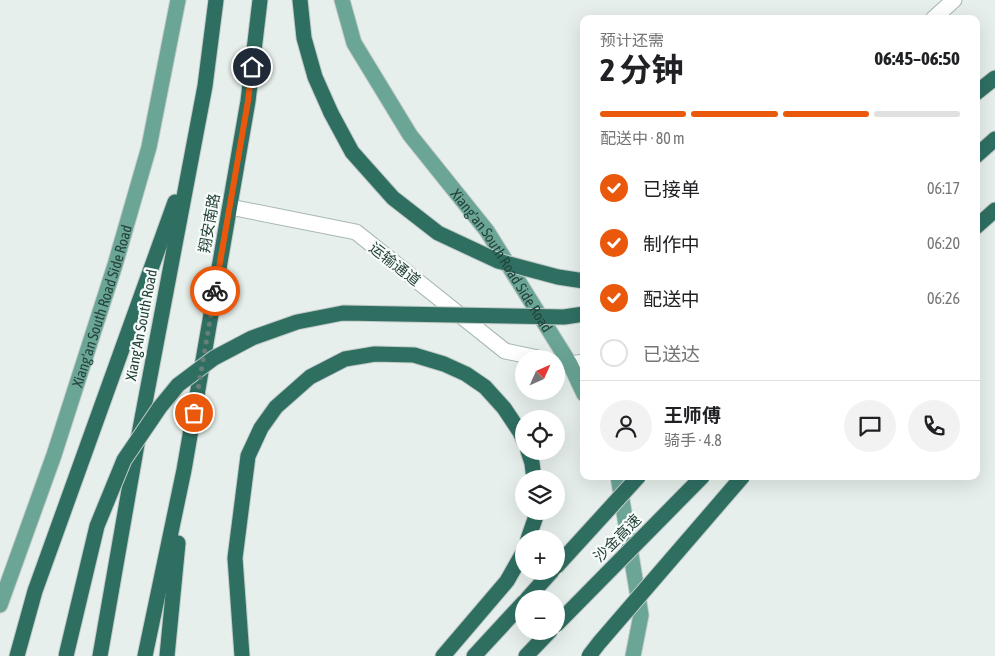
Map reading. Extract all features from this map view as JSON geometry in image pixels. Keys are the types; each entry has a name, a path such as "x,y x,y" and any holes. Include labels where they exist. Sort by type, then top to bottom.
{"highway":[{"name":"Xiang'An South Road","path":"100,656 136,450 204,86 216,0"},
{"name":"翔安南路","path":"146,656 184,470 230,207 248,101 260,0"},
{"path":"300,0 304,38 315,77 331,113 352,152 392,198 438,233 498,261 558,277 580,280"},
{"path":"980,90 995,78"},
{"path":"980,152 995,139"},
{"path":"17,656 35,591 191,158"},
{"path":"980,223 995,210"},
{"path":"66,656 98,526 124,460 160,407 178,385 214,358 252,338 288,325 343,313 564,317 580,315"},
{"path":"242,656 235,558 248,456 261,428 276,407 310,377 345,359 374,354 414,355 444,364 466,374 485,388 504,408 515,424"},
{"path":"167,656 184,470"},
{"name":"沙金高速","path":"565,557 635,480"},
{"name":"沙金高速","path":"565,616 699,480"},
{"path":"589,656 740,480"},
{"path":"443,656 507,581 515,566"},
{"path":"535,590 544,580"},
{"path":"474,656 515,612"},
{"path":"526,656 541,640"}],"main road":[{"name":"Xiang'an South Road Side Road","path":"0,605 54,455 115,265 149,147 178,0"},
{"name":"Xiang'an South Road Side Road","path":"342,0 354,43 410,135 487,231 570,363 580,385"},
{"path":"619,480 641,615 633,656"}],"street":[{"path":"937,15 954,0"},
{"name":"运输通道","path":"230,207 356,232 505,351 515,353"}],"way so far":[{"path":"194,413 215,291"}],"route":[{"path":"215,291 248,101 252,67"}]}
